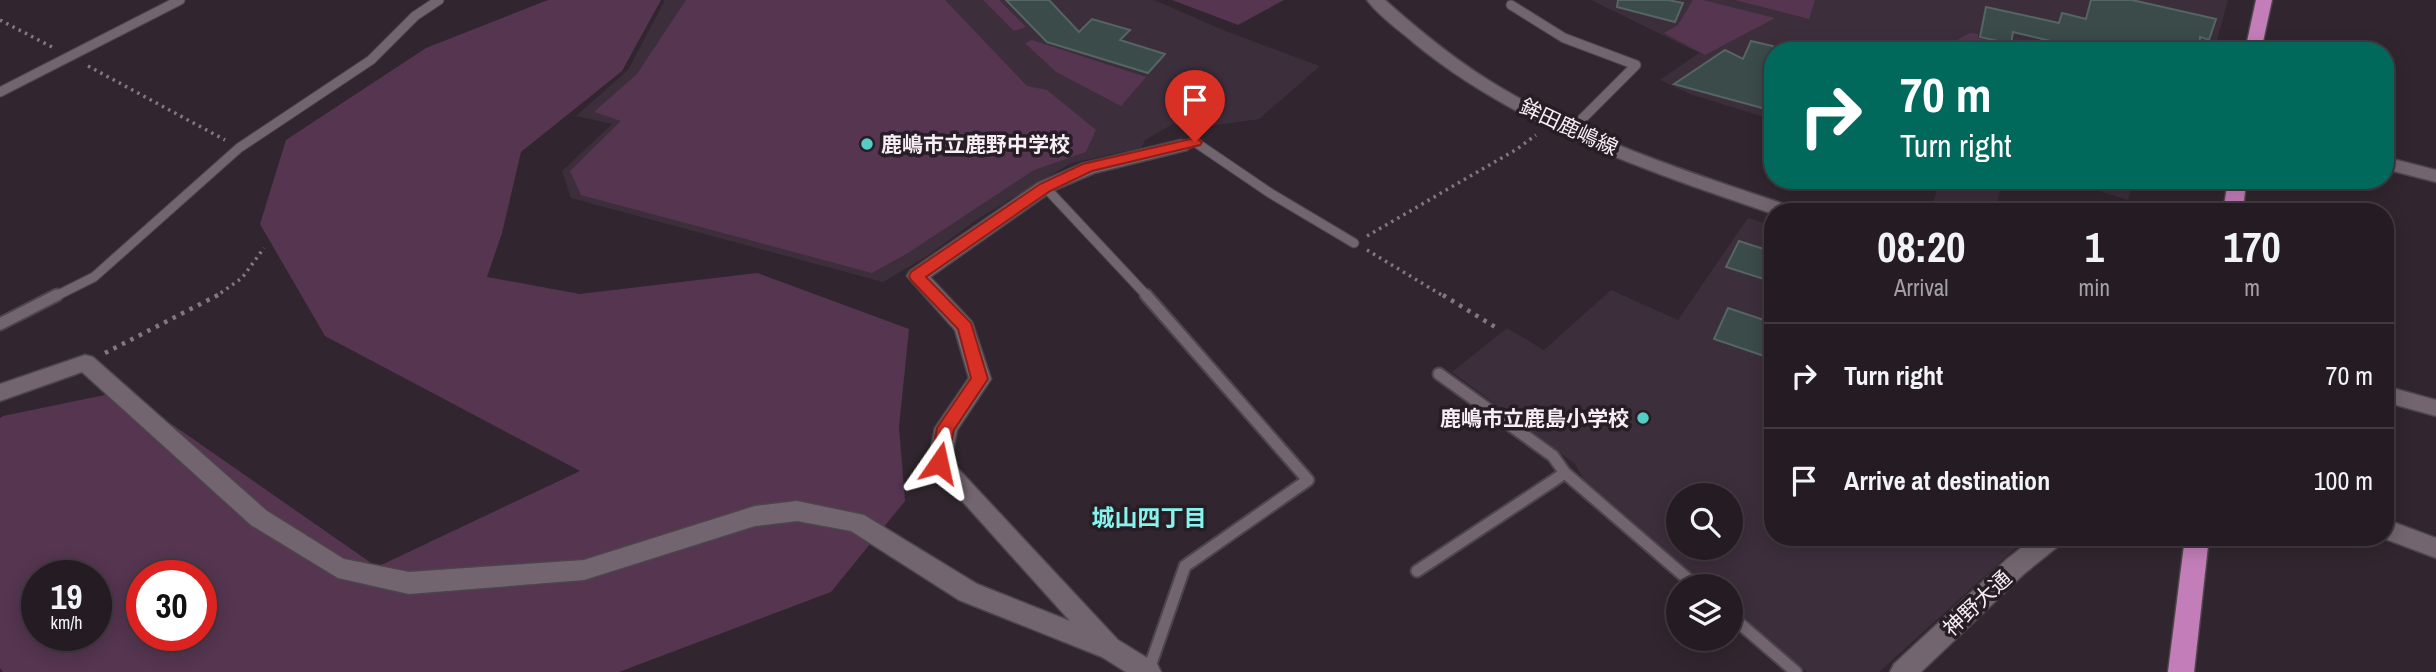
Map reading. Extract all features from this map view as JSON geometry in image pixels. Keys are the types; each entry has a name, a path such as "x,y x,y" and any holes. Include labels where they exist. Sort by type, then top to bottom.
{"main road":[{"path":"2255,42 2264,0"},
{"path":"2181,672 2196,546"}],"street":[{"name":"鉾田鹿嶋線","path":"1375,0 1463,72 1496,92 1571,130 1648,162 1764,204"},
{"path":"1111,649 939,463 946,428 980,379 965,327 917,276 1045,187 1088,168 1181,146"},
{"path":"2394,165 2436,176"},
{"path":"0,393 85,363 259,518 338,568 409,583 584,570 755,516 797,511 856,522 968,592 1111,649 1148,672"},
{"path":"2394,396 2436,408"},
{"path":"2394,532 2436,548"},
{"name":"神野大通","path":"1903,672 2016,566 2042,546"}],"lane":[{"path":"0,92 180,0"},
{"path":"0,324 94,277 239,148 371,60 415,16 439,0"},
{"path":"1511,5 1564,38 1636,65 1571,130"},
{"path":"1181,146 1195,142 1270,193 1354,243"},
{"path":"1045,187 1136,284 1308,480 1185,566 1148,672"},
{"path":"1439,374 1553,456 1565,473 1682,574"},
{"path":"1417,571 1565,473"},
{"path":"1743,626 1796,672"}],"path":[{"path":"0,20 239,148"},
{"path":"1495,327 1354,243 1517,149 1536,135"},
{"path":"85,363 220,294 242,278 264,248"}],"shaded area":[{"path":"548,0 661,0 622,71 521,152 502,233 487,277 580,294 757,273 909,329 899,427 905,501 831,592 619,672 3,672 0,668 0,418 3,416 124,391 377,567 580,471 325,336 260,224 286,140 426,48"},
{"name":"鹿嶋市立鹿野中学校","path":"665,0 1154,0 1223,30 1320,66 1259,119 1189,129 1173,124 1145,140 1141,148 1071,163 979,218 927,256 883,282 571,198 562,171 612,124 576,116 628,70"},
{"name":"鹿嶋市立鹿野中学校","path":"686,0 945,0 1027,86 1047,90 1096,130 1086,152 1034,170 908,253 872,273 581,195 570,171 621,121 594,112 637,74"},
{"path":"983,0 999,0 1026,27 1014,31"},
{"path":"1172,0 1284,0 1238,25"},
{"path":"1591,0 2228,0 2216,42 1764,42 1764,117 1690,94 1660,80 1699,53"},
{"path":"1693,0 1703,0 1775,18 1705,55 1664,33 1678,25"},
{"path":"1735,0 1815,0 1809,19"},
{"path":"1970,33 1996,42 1957,42"},
{"path":"1032,40 1146,77 1121,106 1056,72 1025,43"},
{"path":"1934,189 2000,189 1997,203 1933,203 1937,190"},
{"path":"2092,189 2131,189 2128,200"},
{"name":"鹿嶋市立鹿島小学校","path":"1748,218 1764,223 1764,546 2018,546 1879,672 1807,672 1743,616 1743,574 1693,574 1677,560 1743,560 1743,483 1666,483 1666,550 1583,478 1575,464 1452,372 1507,328 1544,350 1611,290 1678,320"}],"building":[{"path":"1006,0 1049,0 1079,32 1092,19 1130,30 1120,40 1165,54 1148,73 1047,42"},
{"path":"1618,0 1668,0 1683,3 1675,22 1617,7"},
{"path":"2091,0 2132,0 2216,19 2209,40 2200,37 2200,42 2055,42 2013,32 2011,42 1980,37 1986,7 2059,23 2062,13 2086,19"},
{"path":"1751,41 1764,44 1764,109 1674,84 1725,50 1743,59"},
{"path":"1739,241 1764,249 1764,279 1726,267"},
{"path":"1728,308 1764,320 1764,356 1714,339"}],"place":[{"name":"鹿嶋市立鹿野中学校","path":"867,144"},
{"name":"鹿嶋市立鹿島小学校","path":"1643,418"}],"district":[{"name":"城山四丁目","path":"1149,517"}],"route":[{"path":"939,463 946,428 980,379 965,327 917,276 1045,187 1088,168 1195,142"}]}
